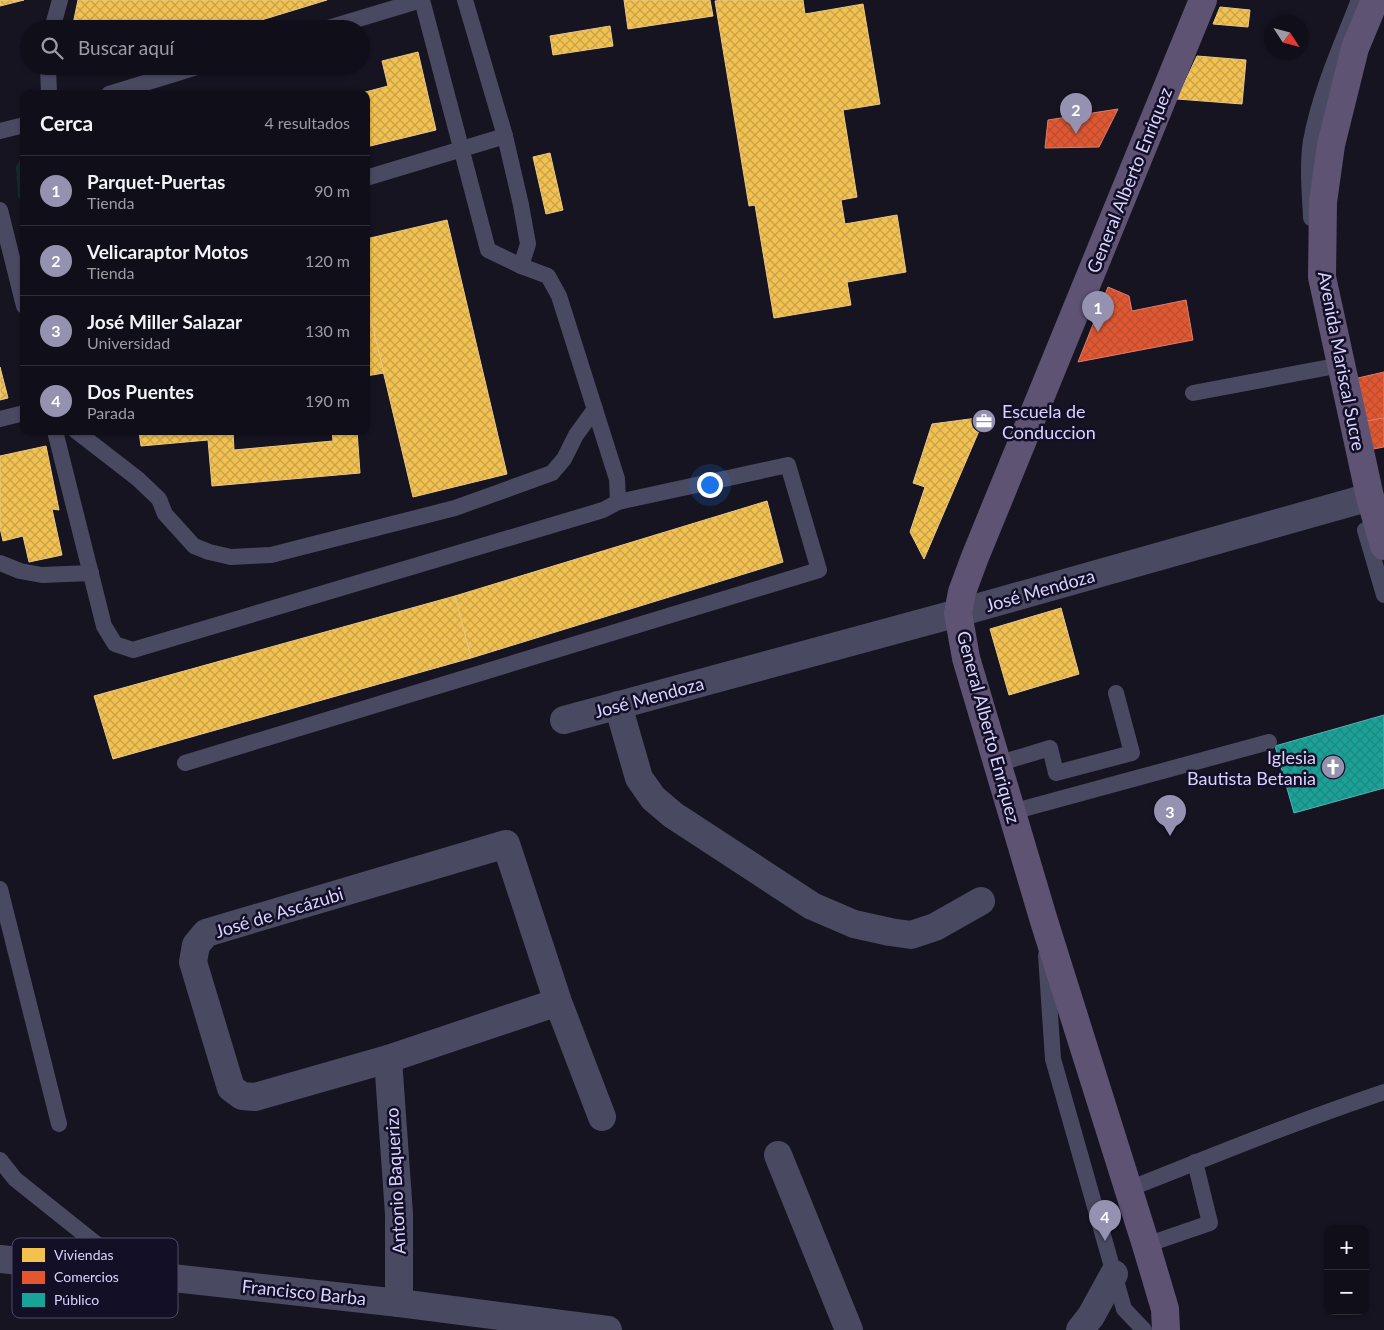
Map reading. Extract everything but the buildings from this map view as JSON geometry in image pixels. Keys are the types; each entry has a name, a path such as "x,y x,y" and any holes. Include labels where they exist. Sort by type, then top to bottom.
{"main road":[{"name":"General Alberto Enriquez","path":"1166,1330 1165,1309 997,764 966,658 958,613 962,592 975,558 1203,0"},
{"name":"Avenida Mariscal Sucre","path":"1375,0 1355,48 1331,144 1322,202 1322,277 1336,366 1364,498 1384,546"}],"street":[{"name":"José Mendoza","path":"564,720 958,613 1364,498"},
{"path":"618,705 639,778 653,798 672,815 812,906 854,924 911,935 935,927 981,901"},
{"name":"José de Ascázubi","path":"558,1002 388,1059 254,1097 242,1096 232,1088 193,962 196,945 206,933 506,844 558,1002 602,1117"},
{"name":"Antonio Baquerizo","path":"388,1059 399,1214 399,1303"},
{"path":"778,1155 849,1330"},
{"path":"1080,1330 1092,1316 1114,1274"},
{"name":"Francisco Barba","path":"178,1278 399,1303 608,1330"}],"lane":[{"path":"54,20 60,0"},
{"path":"355,20 422,0 488,250 521,266 548,276 559,296 617,479 618,502"},
{"path":"465,0 505,136 528,244 521,266"},
{"path":"1193,393 1336,366 1314,275 1309,185 1311,142 1324,90 1359,0"},
{"path":"48,75 49,90"},
{"path":"122,90 171,75"},
{"path":"0,131 20,126"},
{"path":"370,177 505,136"},
{"path":"0,210 20,290"},
{"path":"81,435 138,479 160,499 165,514 194,546 231,558 270,555 455,508 552,473 564,459 576,435 595,409"},
{"path":"0,419 20,414"},
{"path":"56,435 104,626 115,644 133,650 602,510 618,502 788,465 819,570 185,763"},
{"path":"1364,498 1384,595"},
{"path":"0,563 20,571 42,575 91,573"},
{"path":"997,764 1050,748 1056,773 1132,753 1116,693"},
{"path":"1012,812 1269,742"},
{"path":"0,889 4,924 59,1124"},
{"path":"1044,921 1053,1059 1124,1309 1144,1330"},
{"path":"1129,1189 1321,1114 1384,1092"},
{"path":"0,1160 15,1179 88,1238"},
{"path":"1146,1245 1210,1223 1195,1162"}],"green space":[{"path":"20,158 20,200 18,196 16,167"}],"place":[{"name":"Velicaraptor Motos","path":"1076,134"},
{"name":"Parquet-Puertas","path":"1098,332"},
{"name":"Escuela de Conduccion","path":"984,421"},
{"name":"Iglesia Bautista Betania","path":"1333,767"},
{"name":"José Miller Salazar","path":"1170,836"},
{"name":"Dos Puentes","path":"1105,1241"}]}
